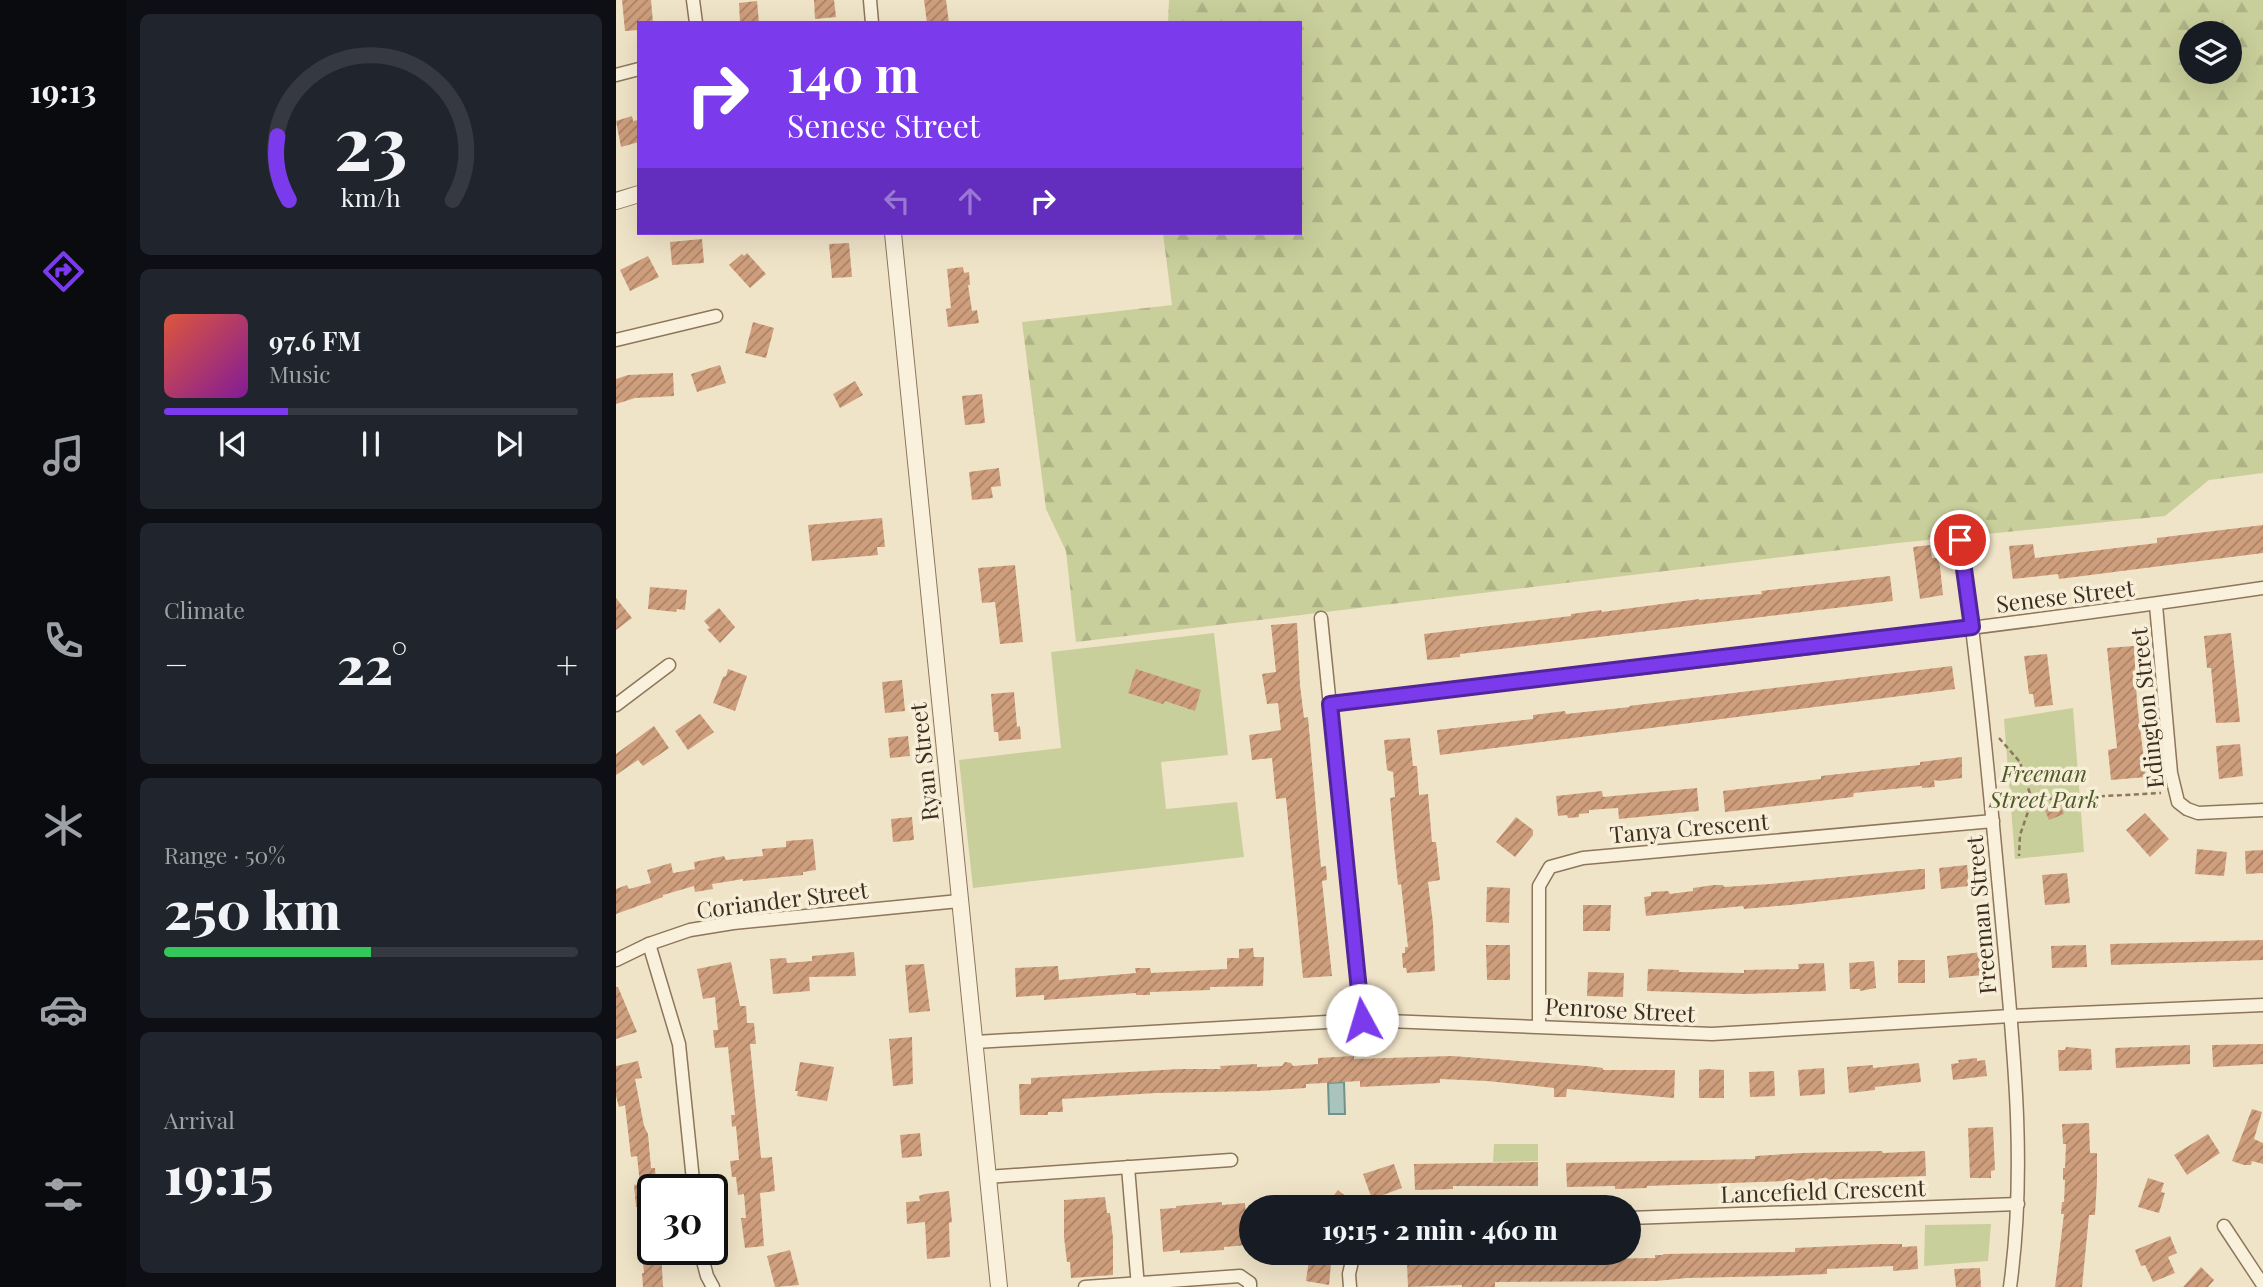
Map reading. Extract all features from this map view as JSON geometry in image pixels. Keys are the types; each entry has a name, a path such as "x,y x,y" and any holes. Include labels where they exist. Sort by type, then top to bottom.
{"street":[{"path":"693,0 696,21"},
{"path":"870,0 873,21"},
{"path":"616,75 637,70"},
{"path":"616,201 637,195"},
{"name":"Ryan Street","path":"893,235 999,1287"},
{"path":"616,340 716,316"},
{"name":"Freeman Street","path":"1960,540 1993,821 2011,1016 2017,1107 2018,1204 2010,1287"},
{"name":"Senese Street","path":"1330,704 2156,605 2263,589"},
{"name":"Edington Street","path":"2156,605 2171,773 2178,802 2198,813 2263,810"},
{"path":"1321,618 1362,1020"},
{"path":"616,705 669,665"},
{"name":"Tanya Crescent","path":"1539,1026 1539,886 1550,867 1583,858 1993,821"},
{"name":"Coriander Street","path":"616,960 649,944 690,930 733,923 959,901"},
{"path":"649,944 679,1045 692,1174"},
{"name":"Penrose Street","path":"975,1042 1362,1020 1712,1034 2011,1016 2263,1005"},
{"path":"987,1177 1231,1160"},
{"path":"1128,1167 1138,1285"},
{"name":"Lancefield Crescent","path":"1641,1218 2018,1204"},
{"path":"2224,1226 2263,1285"},
{"path":"704,1265 713,1287"},
{"path":"1350,1287 1351,1265"},
{"path":"1085,1287 1240,1276 1250,1283 1250,1287"}],"path":[{"path":"1983,733 1996,735 2021,762 2032,800 2021,835 2019,856"},
{"path":"2032,800 2175,792"}],"green space":[{"path":"1169,0 2263,0 2263,473 2209,480 2165,516 1898,543 1076,642 1066,551 1046,509 1022,322 1172,305 1163,235 1302,235 1302,21 1168,21"},
{"path":"1214,633 1228,755 1161,762 1166,809 1237,802 1244,857 973,888 959,760 1061,748 1051,652"},
{"name":"Freeman Street Park","path":"2073,708 2084,852 2015,859 2004,719"},
{"path":"1494,1144 1538,1144 1538,1161 1493,1162"},
{"path":"1991,1224 1988,1261 1924,1266 1925,1225"}],"water":[{"path":"1344,1082 1345,1114 1329,1114 1328,1083"}],"building":[{"path":"622,0 651,0 653,21 637,21 637,30 625,31"},
{"path":"814,0 834,0 836,17 815,19"},
{"path":"924,0 946,0 949,21 927,21"},
{"path":"757,1 759,21 740,21 739,3"},
{"path":"632,116 633,121 637,120 637,143 621,147 616,121"},
{"path":"702,239 704,263 672,265 670,242"},
{"path":"849,243 852,277 832,278 829,244"},
{"path":"747,253 766,274 750,288 729,265"},
{"path":"648,256 659,277 630,291 620,270"},
{"path":"963,267 964,273 969,272 972,311 977,310 979,323 948,327 946,309 951,308 947,269"},
{"path":"753,322 774,328 766,358 745,353"},
{"path":"720,365 726,383 697,392 691,374"},
{"path":"673,373 674,396 635,398 616,404 616,379 628,375"},
{"path":"855,381 863,395 840,408 833,394"},
{"path":"982,394 985,423 965,425 962,396"},
{"path":"999,468 1001,486 991,487 993,498 972,500 969,472"},
{"path":"882,518 885,547 877,547 878,555 812,561 808,525"},
{"path":"2263,525 2263,553 2059,579 2058,574 2013,579 2009,546 2033,544 2035,558 2157,543 2157,538"},
{"path":"1930,545 1932,558 1938,558 1943,595 1920,599 1913,547"},
{"path":"1015,565 1023,642 1000,644 995,602 982,603 978,568"},
{"path":"1890,576 1893,601 1427,659 1424,634"},
{"path":"650,587 687,590 685,610 677,609 676,612 648,609"},
{"path":"616,598 632,618 616,630"},
{"path":"719,608 735,627 720,643 707,629 710,628 704,621"},
{"path":"1297,623 1300,685 1304,718 1308,717 1321,867 1326,866 1327,880 1322,881 1332,976 1303,978 1286,798 1276,799 1272,758 1252,760 1249,735 1281,730 1278,703 1267,704 1262,674 1276,672 1271,625"},
{"path":"2231,633 2240,722 2216,723 2211,668 2207,668 2204,636"},
{"path":"2134,646 2137,703 2146,777 2111,780 2108,750 2117,748 2107,648"},
{"path":"2047,654 2053,705 2035,707 2033,694 2029,694 2024,656"},
{"path":"1952,666 1955,689 1440,755 1437,730 1533,719 1533,715 1565,711 1566,714 1630,707"},
{"path":"728,669 747,676 735,711 713,703"},
{"path":"1136,669 1201,690 1195,711 1128,693"},
{"path":"902,680 905,711 885,713 882,682"},
{"path":"1014,692 1017,727 1020,726 1021,739 999,741 998,732 994,732 991,694"},
{"path":"700,714 714,732 688,750 675,731"},
{"path":"654,726 669,748 643,766 638,760 616,775 616,754"},
{"path":"908,736 910,756 890,758 888,738"},
{"path":"1410,738 1413,766 1417,766 1419,795 1428,794 1432,842 1436,842 1440,880 1428,882 1435,971 1407,973 1406,968 1403,968 1402,953 1405,953 1405,947 1408,947 1401,884 1398,885 1390,798 1395,797 1393,772 1387,770 1384,740"},
{"path":"2240,744 2243,776 2219,779 2216,746"},
{"path":"1962,757 1962,778 1934,780 1935,787 1854,793 1853,797 1725,812 1723,791"},
{"path":"1697,788 1699,811 1619,819 1618,808 1589,810 1589,813 1579,814 1579,817 1558,816 1556,796 1602,791 1603,797"},
{"path":"2059,802 2064,814 2049,820 2044,808"},
{"path":"2145,813 2169,839 2150,857 2126,830"},
{"path":"912,817 914,840 893,842 891,819"},
{"path":"1516,817 1533,830 1533,835 1515,857 1496,842"},
{"path":"813,839 816,870 803,872 803,875 743,879 712,884 713,889 695,892 694,886 616,914 616,889 627,885 629,889 651,883 647,870 671,863 673,873 695,869 694,862 724,856 726,860 763,856 762,849 786,847 786,841"},
{"path":"2197,849 2227,852 2224,876 2195,874"},
{"path":"2263,850 2263,873 2246,874 2245,851"},
{"path":"1967,865 1969,886 1941,889 1939,868"},
{"path":"1925,869 1925,889 1790,905 1744,909 1743,906 1646,916 1644,897 1651,896 1651,892 1668,891 1670,894 1714,885 1724,887 1770,884"},
{"path":"2067,873 2070,903 2045,905 2042,875"},
{"path":"1487,887 1510,888 1509,923 1486,922"},
{"path":"1583,905 1611,905 1610,931 1583,931"},
{"path":"2263,940 2263,960 2111,965 2110,944"},
{"path":"1486,945 1510,945 1510,980 1487,980"},
{"path":"2086,945 2087,967 2052,968 2051,946"},
{"path":"1253,948 1254,957 1264,957 1263,986 1210,987 1210,990 1150,992 1150,995 1136,993 1044,1000 1044,995 1016,997 1015,968 1058,966 1059,980 1136,973 1135,968 1150,968 1151,973 1227,969 1227,958 1239,958 1239,949"},
{"path":"854,952 856,976 809,977 810,991 773,994 770,959 786,958 787,963 812,961 812,956"},
{"path":"1982,952 1984,975 1949,978 1947,956"},
{"path":"1898,960 1925,960 1925,983 1898,983"},
{"path":"1874,961 1876,988 1860,991 1850,989 1849,963"},
{"path":"731,962 740,1006 746,1006 747,1023 754,1023 756,1044 750,1044 761,1158 772,1157 775,1191 760,1193 764,1246 745,1248 741,1218 746,1218 744,1194 738,1195 736,1177 732,1177 730,1161 739,1160 736,1126 732,1127 731,1115 735,1115 728,1047 715,1048 713,1030 718,1030 715,997 703,999 697,969"},
{"path":"1824,963 1826,991 1745,994 1647,991 1648,969 1744,973 1744,970 1799,969 1798,964"},
{"path":"924,964 930,1011 909,1013 905,965"},
{"path":"1588,972 1624,973 1623,997 1587,996"},
{"path":"616,987 637,1032 616,1039"},
{"path":"912,1037 913,1084 893,1086 889,1039"},
{"path":"2263,1044 2263,1064 2213,1067 2212,1045"},
{"path":"2190,1045 2190,1064 2116,1068 2115,1048"},
{"path":"2066,1047 2091,1049 2092,1070 2059,1071 2058,1050 2065,1050"},
{"path":"1354,1056 1354,1059 1452,1056 1587,1066 1603,1070 1675,1070 1674,1098 1567,1089 1566,1097 1554,1097 1554,1088 1487,1081 1440,1079 1440,1083 1360,1087 1360,1081 1306,1084 1306,1088 1259,1091 1156,1093 1062,1099 1063,1112 1020,1115 1019,1084 1031,1084 1031,1078 1221,1069 1220,1066 1257,1064 1257,1067 1282,1066 1285,1062 1293,1066 1318,1064 1318,1058"},
{"path":"1977,1058 1977,1061 1985,1060 1987,1076 1953,1080 1951,1064 1959,1063 1958,1060"},
{"path":"638,1061 642,1078 635,1079 648,1134 651,1168 655,1168 655,1174 639,1174 637,1156 631,1157 625,1105 619,1107 616,1096 616,1066"},
{"path":"800,1062 834,1067 827,1101 797,1096 798,1091 795,1091"},
{"path":"1919,1063 1921,1082 1849,1093 1847,1067 1873,1065 1873,1068"},
{"path":"1824,1068 1825,1094 1800,1096 1798,1070"},
{"path":"1699,1070 1724,1070 1724,1098 1699,1098"},
{"path":"1774,1071 1775,1096 1750,1097 1749,1072"},
{"path":"2252,1109 2262,1112 2254,1139 2263,1143 2263,1164 2252,1161 2251,1165 2244,1165 2232,1161"},
{"path":"2089,1123 2090,1153 2097,1153 2097,1180 2095,1215 2089,1215 2082,1287 2055,1287 2064,1214 2061,1214 2064,1202 2063,1168 2066,1144 2063,1144 2062,1124"},
{"path":"1993,1127 1995,1170 1991,1171 1991,1178 1970,1178 1968,1128"},
{"path":"920,1133 922,1156 902,1158 900,1135"},
{"path":"2208,1134 2220,1153 2187,1175 2174,1155"},
{"path":"1925,1151 1926,1176 1615,1189 1615,1186 1567,1187 1566,1163 1755,1159 1755,1156 1802,1153"},
{"path":"1538,1162 1538,1186 1453,1186 1453,1189 1415,1190 1414,1164"},
{"path":"1394,1164 1402,1188 1383,1195 1371,1195 1363,1174"},
{"path":"2148,1178 2164,1183 2161,1192 2165,1193 2159,1213 2138,1207"},
{"path":"637,1184 637,1207 636,1207 634,1185"},
{"path":"949,1191 952,1222 949,1223 950,1257 927,1259 925,1222 907,1224 906,1202 920,1201 919,1196 925,1194"},
{"path":"1105,1197 1113,1238 1113,1275 1071,1278 1064,1237 1064,1200"},
{"path":"1222,1202 1222,1205 1239,1204 1239,1246 1224,1247 1224,1250 1163,1252 1160,1209"},
{"path":"2170,1236 2177,1253 2168,1257 2175,1273 2153,1282 2145,1265 2141,1266 2135,1250"},
{"path":"1880,1244 1917,1246 1918,1269 1893,1271 1893,1266 1827,1269 1827,1274 1656,1281 1495,1282 1495,1287 1408,1287 1407,1265 1641,1265 1641,1258 1655,1258 1655,1255 1663,1254 1795,1252 1795,1248"},
{"path":"790,1250 799,1285 775,1287 767,1256"},
{"path":"643,1265 662,1265 663,1287 643,1287"},
{"path":"1308,1265 1331,1265 1329,1285 1306,1281"},
{"path":"2201,1267 2214,1280 2208,1287 2183,1287"},
{"path":"1980,1268 1981,1287 1956,1287 1954,1269"}],"route":[{"path":"1362,1020 1330,704 1972,627 1960,540"}]}
